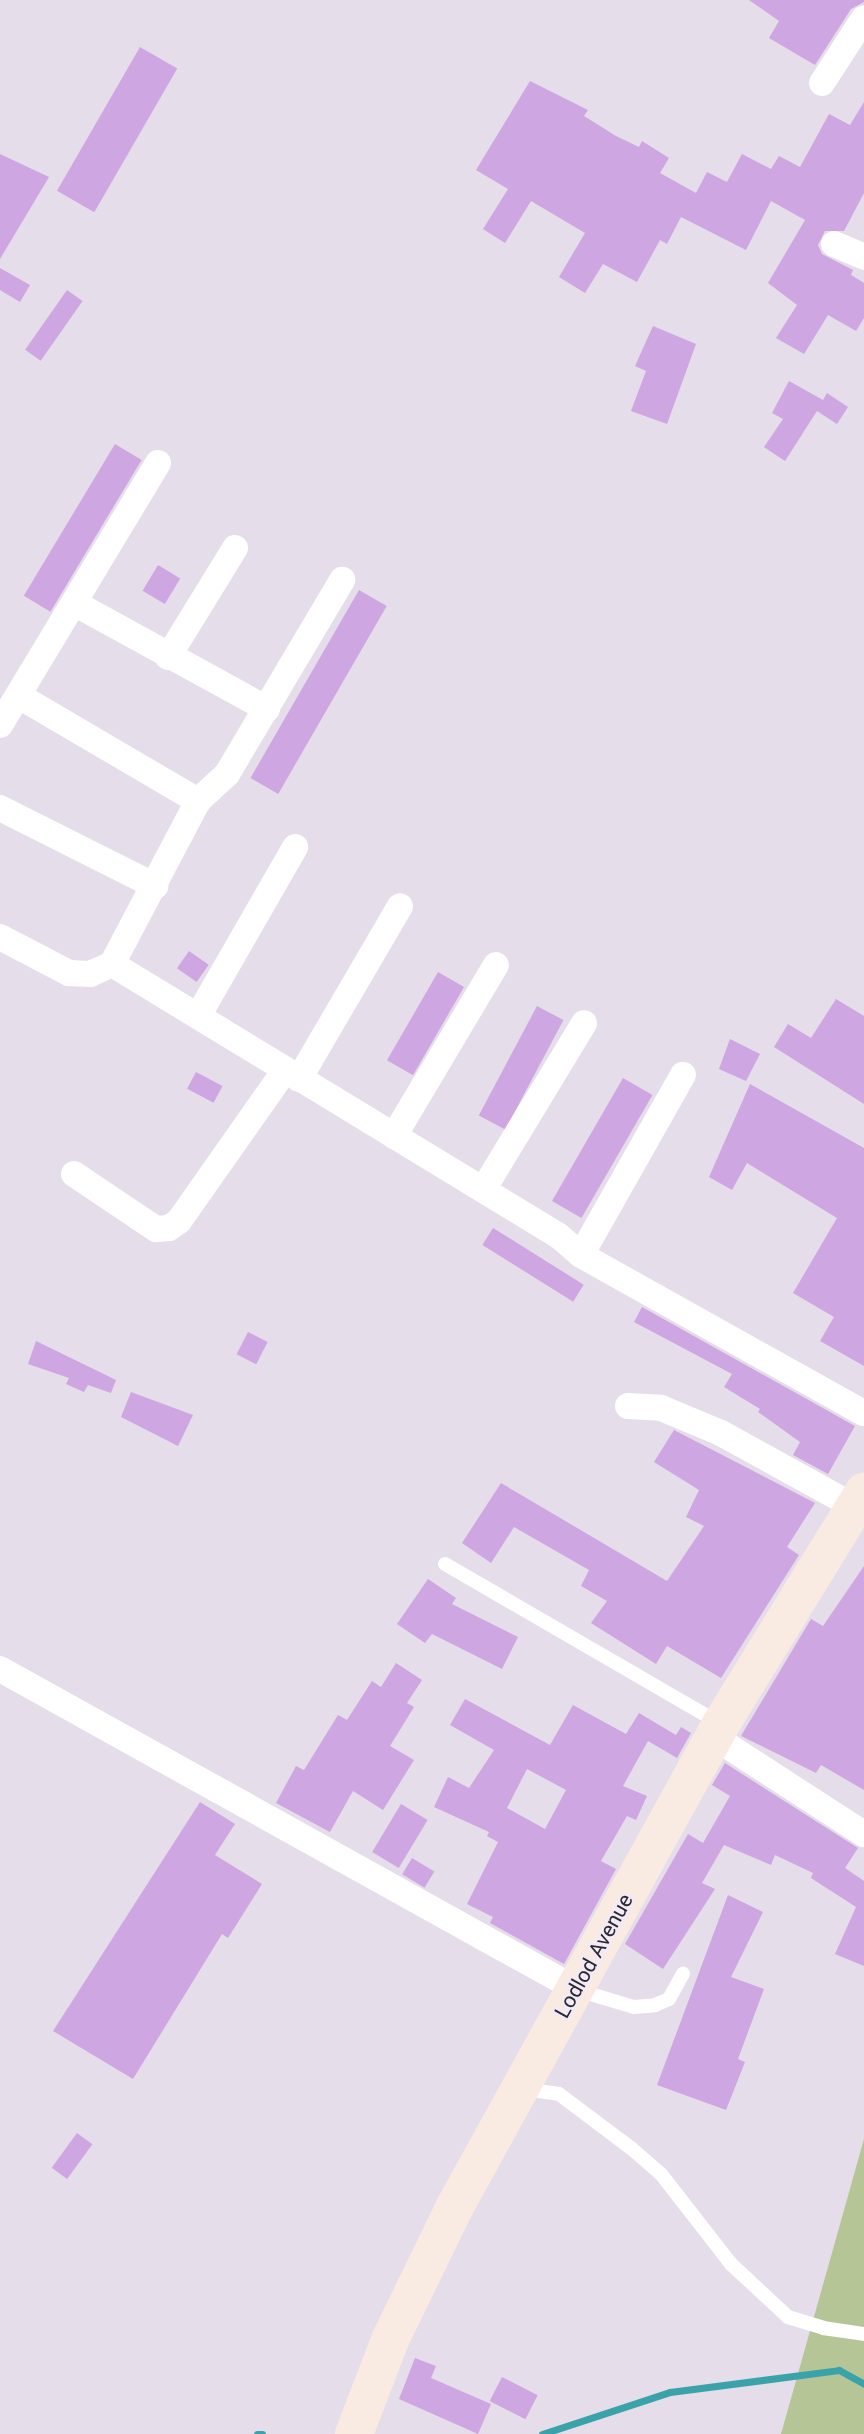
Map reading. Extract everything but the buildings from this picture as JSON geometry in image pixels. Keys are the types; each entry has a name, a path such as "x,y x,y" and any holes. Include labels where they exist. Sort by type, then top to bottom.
{"main road":[{"name":"Lodlod Avenue","path":"357,2424 411,2295 519,2089 717,1730 861,1498"}],"street":[{"path":"822,83 864,18"},
{"path":"0,725 76,604 158,463"},
{"path":"168,657 235,548"},
{"path":"0,937 69,973 90,974 112,964 198,801 228,774 342,580"},
{"path":"76,604 168,657 267,709"},
{"path":"19,696 198,801"},
{"path":"0,808 155,886"},
{"path":"198,1016 295,847"},
{"path":"74,1174 156,1229 169,1228 179,1221 292,1074 400,906"},
{"path":"112,964 559,1236 586,1247 760,1344 864,1396"},
{"path":"394,1136 496,965"},
{"path":"483,1190 584,1023"},
{"path":"586,1247 684,1075"},
{"path":"760,1344 864,1413"},
{"path":"628,1406 661,1408 861,1498"},
{"path":"0,1669 576,1989"},
{"path":"717,1730 864,1834"}],"lane":[{"path":"445,1564 717,1730"},
{"path":"576,1989 634,2007 655,2004 669,1998 683,1974"},
{"path":"519,2089 559,2094 631,2148 661,2174 732,2264 788,2317 833,2331 864,2334"}],"green space":[{"path":"864,2139 864,2434 781,2434"}],"waterway":[{"path":"542,2434 670,2392 839,2370 864,2384"},
{"path":"257,2434 262,2434"}]}
